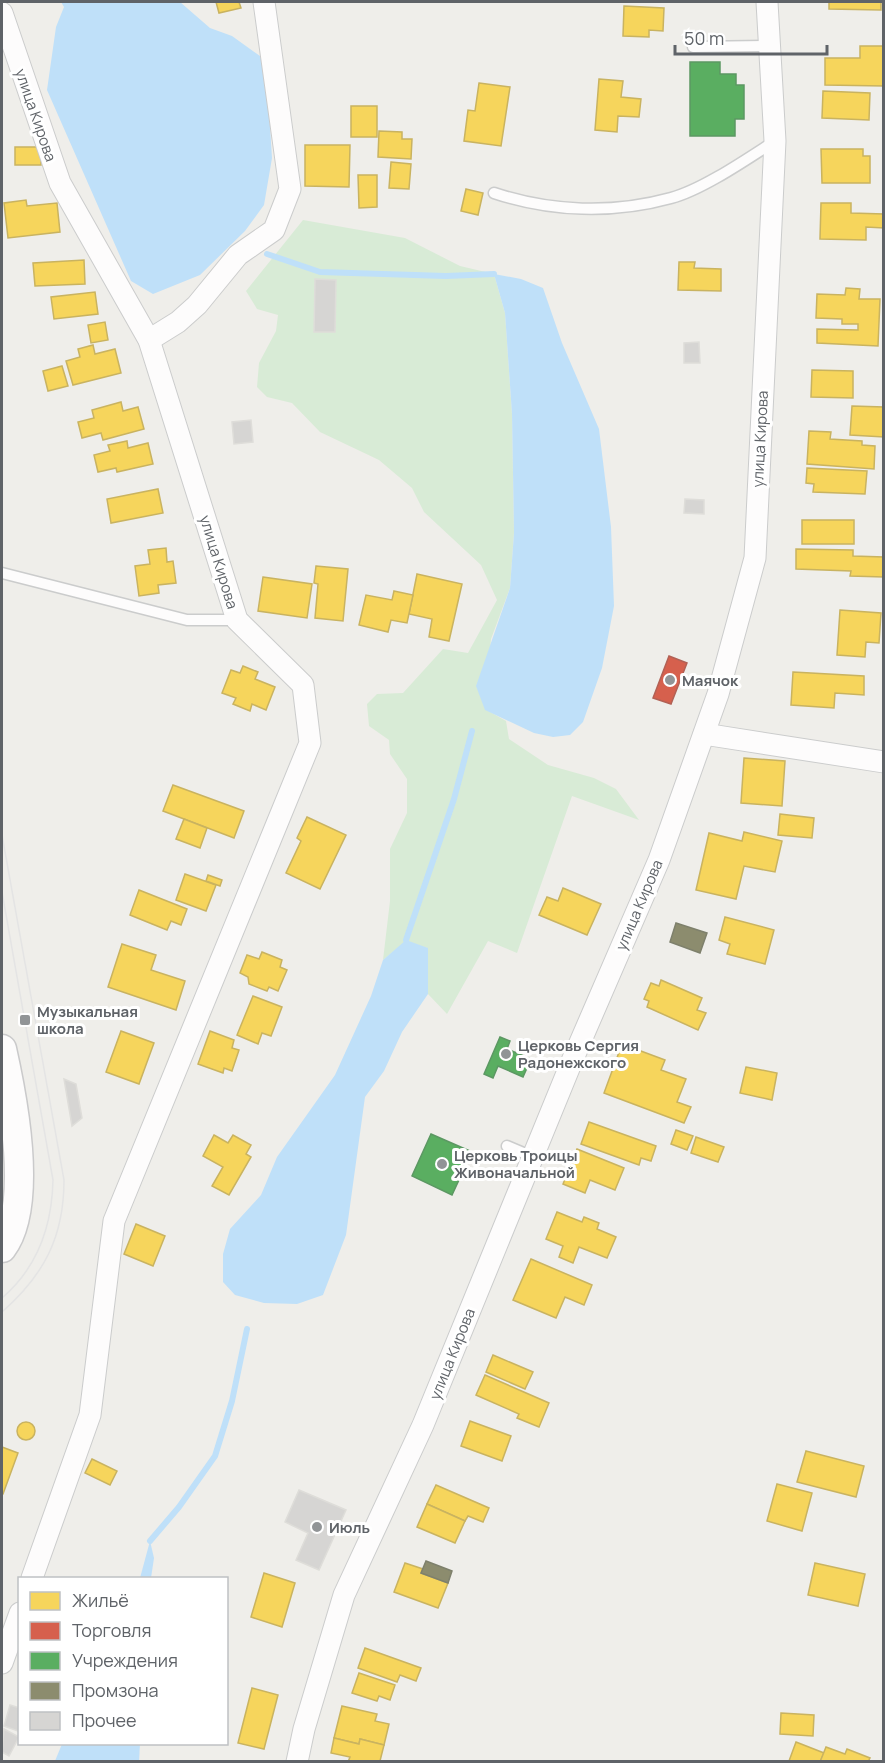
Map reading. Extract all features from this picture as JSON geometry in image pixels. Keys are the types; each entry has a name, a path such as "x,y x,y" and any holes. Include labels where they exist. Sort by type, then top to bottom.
{"main road":[{"path":"2,1049 5,1085 20,1155 14,1214 8,1240 2,1248"}],"street":[{"path":"149,340 178,322 197,305 238,255 274,230 290,189 264,2"},
{"name":"улица Кирова","path":"297,1761 304,1729 344,1595 423,1425 659,860 718,694 755,558 775,141 767,2"},
{"name":"улица Кирова","path":"2,13 60,183 149,340 237,620 303,685 310,743 114,1221 90,1414 32,1577"},
{"path":"704,734 884,762"},
{"path":"2,1663 18,1619"}],"lane":[{"path":"693,47 770,46"},
{"path":"494,193 526,204 560,208 606,208 672,198 730,170 775,141"},
{"path":"2,573 187,620 237,620"},
{"path":"507,1146 533,1157"}],"green space":[{"path":"303,220 405,238 460,266 494,274 505,313 512,414 514,533 510,588 491,639 485,709 506,721 509,739 548,765 594,778 616,789 639,820 572,796 517,953 488,941 447,1014 428,994 427,948 406,941 383,960 390,901 390,849 407,813 407,779 390,754 389,740 369,726 367,704 377,694 403,693 443,649 468,653 497,600 481,565 424,512 412,488 379,460 320,432 292,403 267,397 257,387 259,363 276,331 278,315 257,309 246,291"}],"water":[{"path":"61,2 180,2 210,28 232,36 260,56 267,79 272,158 264,205 245,231 200,275 153,294 131,281 47,90 56,27 64,7"},
{"path":"494,274 521,279 543,288 562,343 599,429 611,527 614,606 602,668 583,722 570,735 553,737 534,733 485,710 476,686 510,588 514,533 512,414 505,313"},
{"path":"406,940 428,948 428,994 402,1032 384,1071 365,1097 346,1235 323,1295 297,1304 264,1303 235,1295 223,1282 223,1254 230,1229 261,1195 277,1157 335,1075 371,996 383,960"},
{"path":"150,1541 154,1558 151,1577 140,1577"},
{"path":"62,1745 140,1745 139,1761 55,1761"}],"building: Жильё":[{"path":"216,2 239,2 241,8 219,13"},
{"path":"829,2 881,2 881,10 829,9"},
{"path":"624,6 664,8 663,31 649,30 649,37 623,36"},
{"path":"860,46 884,46 884,86 825,85 825,58 860,58"},
{"path":"599,79 623,81 621,97 641,99 639,117 618,116 617,132 595,130"},
{"path":"479,83 510,87 501,146 464,141 468,110 475,111"},
{"path":"823,91 870,93 869,120 822,118"},
{"path":"351,106 377,106 377,137 351,137"},
{"path":"379,131 402,132 402,139 412,139 411,159 378,157"},
{"path":"305,145 350,145 349,187 305,186"},
{"path":"15,147 41,147 41,165 15,165"},
{"path":"821,149 863,149 863,156 870,156 870,183 822,183"},
{"path":"391,162 411,164 409,189 389,188"},
{"path":"358,175 377,175 377,207 359,208"},
{"path":"466,189 483,193 478,215 461,211"},
{"path":"26,200 27,206 57,203 60,232 8,238 4,203"},
{"path":"821,203 851,203 851,213 884,214 884,228 866,227 866,240 820,239"},
{"path":"84,260 85,284 35,286 33,263"},
{"path":"679,262 695,262 694,268 721,269 721,291 678,290"},
{"path":"846,288 860,289 859,299 880,299 878,346 817,343 817,329 858,330 858,324 842,324 842,319 816,318 817,294 845,295"},
{"path":"95,292 98,314 54,319 51,297"},
{"path":"105,322 108,340 91,343 88,325"},
{"path":"93,345 95,354 115,349 121,373 73,385 66,361 80,357 78,349"},
{"path":"62,366 68,386 48,391 43,371"},
{"path":"812,370 853,371 853,398 811,397"},
{"path":"121,402 123,411 138,407 144,429 103,440 101,433 82,438 78,422 94,418 92,410"},
{"path":"852,406 884,407 884,437 850,435"},
{"path":"809,431 831,432 830,439 862,441 862,445 875,446 874,469 807,464"},
{"path":"127,441 128,448 148,443 153,464 117,472 116,468 98,472 94,455 110,451 108,445"},
{"path":"807,468 867,471 865,494 813,492 814,484 806,483"},
{"path":"158,489 163,513 111,523 107,499"},
{"path":"802,520 854,520 854,544 802,544"},
{"path":"166,548 167,562 173,561 176,583 158,585 159,593 139,596 135,566 150,564 148,550"},
{"path":"796,549 853,550 853,556 884,557 884,577 850,576 851,571 796,569"},
{"path":"316,566 348,569 343,621 315,618 318,584 314,583"},
{"path":"417,574 462,584 449,641 429,637 432,619 409,614"},
{"path":"263,577 312,584 307,618 258,611"},
{"path":"394,591 413,595 407,623 391,620 388,632 359,625 366,595 392,600"},
{"path":"840,610 881,613 879,643 866,642 865,657 837,655"},
{"path":"243,666 258,672 255,679 275,687 266,710 252,704 250,711 233,704 236,698 222,693 231,670 240,673"},
{"path":"793,672 864,676 864,695 835,693 834,708 791,705"},
{"path":"744,758 785,761 782,806 741,803"},
{"path":"173,785 244,811 234,838 163,811"},
{"path":"780,814 814,818 812,838 778,835"},
{"path":"307,817 346,835 320,889 286,873 301,841 297,838"},
{"path":"184,819 207,828 200,848 176,839"},
{"path":"744,832 782,841 775,872 744,866 736,899 696,890 709,833 742,841"},
{"path":"185,874 216,885 206,911 176,900"},
{"path":"208,875 222,880 220,886 206,881"},
{"path":"563,888 601,904 587,935 539,915 547,897 558,901"},
{"path":"139,890 187,909 181,925 171,921 167,930 130,915"},
{"path":"725,917 774,930 765,964 727,954 730,944 719,940"},
{"path":"122,944 156,955 151,970 185,981 176,1010 108,987"},
{"path":"262,952 282,960 280,967 287,970 278,991 269,987 267,991 249,984 248,977 240,973 247,955 259,959"},
{"path":"661,980 702,998 697,1010 706,1013 698,1030 647,1007 649,1001 644,999 651,983 659,986"},
{"path":"253,996 282,1007 271,1036 262,1033 258,1044 237,1035"},
{"path":"121,1031 154,1043 139,1084 106,1072"},
{"path":"210,1031 234,1040 232,1048 239,1050 232,1071 224,1068 223,1073 198,1064"},
{"path":"622,1044 665,1060 661,1070 686,1079 677,1102 691,1107 684,1123 604,1093"},
{"path":"746,1067 777,1073 772,1100 740,1093"},
{"path":"589,1122 656,1146 651,1161 641,1158 639,1165 581,1144"},
{"path":"676,1130 693,1136 687,1150 671,1144"},
{"path":"214,1135 228,1143 233,1135 251,1145 246,1154 251,1157 229,1195 212,1186 223,1167 203,1156"},
{"path":"696,1137 724,1147 718,1162 691,1153"},
{"path":"577,1149 624,1168 615,1190 590,1180 585,1193 563,1184"},
{"path":"557,1212 582,1222 584,1217 599,1223 597,1229 616,1237 607,1258 579,1247 573,1263 559,1257 563,1246 546,1239"},
{"path":"136,1224 165,1236 153,1266 124,1254"},
{"path":"531,1259 592,1285 584,1305 565,1297 556,1318 513,1300"},
{"path":"493,1355 533,1372 525,1389 486,1372"},
{"path":"485,1375 549,1403 539,1427 517,1418 519,1414 476,1395"},
{"path":"470,1421 511,1436 502,1461 461,1446"},
{"path":"22,1422 30,1422 35,1427 33,1438 22,1440 17,1435 17,1427"},
{"path":"2,1447 18,1453 3,1494 2,1494"},
{"path":"806,1451 864,1466 856,1497 797,1482"},
{"path":"92,1459 117,1471 110,1485 85,1473"},
{"path":"777,1484 812,1493 802,1531 767,1521"},
{"path":"436,1485 489,1508 483,1522 468,1516 465,1521 427,1504"},
{"path":"427,1504 465,1521 455,1543 417,1527"},
{"path":"405,1563 423,1569 421,1573 448,1583 438,1608 394,1592"},
{"path":"815,1563 865,1574 858,1606 808,1595"},
{"path":"264,1573 295,1583 282,1627 251,1617"},
{"path":"365,1648 421,1668 416,1681 400,1675 397,1682 358,1668"},
{"path":"359,1673 395,1685 390,1700 379,1696 377,1701 352,1693"},
{"path":"252,1688 278,1695 264,1749 238,1743"},
{"path":"342,1706 377,1714 375,1721 389,1724 384,1745 360,1739 359,1744 334,1738"},
{"path":"781,1713 814,1715 813,1736 780,1734"},
{"path":"334,1738 359,1744 360,1739 384,1745 380,1761 348,1762 350,1757 331,1753"},
{"path":"796,1742 824,1753 820,1762 789,1761"},
{"path":"826,1747 845,1754 847,1749 870,1758 868,1762 820,1762"}],"building: Торговля":[{"name":"Маячок","path":"669,656 687,663 671,704 653,698"}],"building: Учреждения":[{"path":"690,62 720,62 720,74 736,74 736,85 744,85 744,119 735,119 735,136 690,136"},
{"name":"Церковь Сергия Радонежского","path":"500,1037 510,1041 507,1049 531,1059 523,1077 498,1066 493,1078 484,1074"},
{"name":"Церковь Троицы Живоначальной","path":"431,1134 472,1152 452,1195 412,1176"}],"building: Промзона":[{"path":"676,923 707,933 700,953 670,942"},
{"path":"426,1561 452,1571 448,1583 421,1573"}],"building: Прочее":[{"path":"315,279 336,280 335,332 314,332"},
{"path":"699,342 700,363 684,363 684,343"},
{"path":"251,420 253,442 234,444 232,422"},
{"path":"685,499 704,500 704,514 684,513"},
{"path":"64,1079 76,1084 82,1118 72,1126"},
{"name":"Июль","path":"299,1490 346,1510 319,1570 296,1560 308,1533 285,1522"},
{"path":"10,1705 18,1707 18,1731 4,1726"},
{"path":"4,1729 18,1736 18,1739 9,1756 2,1752"}],"waterway":[{"path":"267,254 320,272 446,276 494,274"},
{"path":"406,940 454,799 472,731"},
{"path":"150,1541 179,1507 215,1456 232,1401 247,1329"}],"tram line":[{"path":"2,835 64,1180 60,1219 49,1254 29,1284 2,1312"},
{"path":"2,892 53,1180 50,1214 40,1245 25,1273 2,1298"}],"place":[{"name":"Маячок","path":"670,680"},
{"name":"Музыкальная школа","path":"25,1020"},
{"name":"Церковь Сергия Радонежского","path":"506,1054"},
{"name":"Церковь Троицы Живоначальной","path":"442,1164"},
{"name":"Июль","path":"317,1527"}]}
